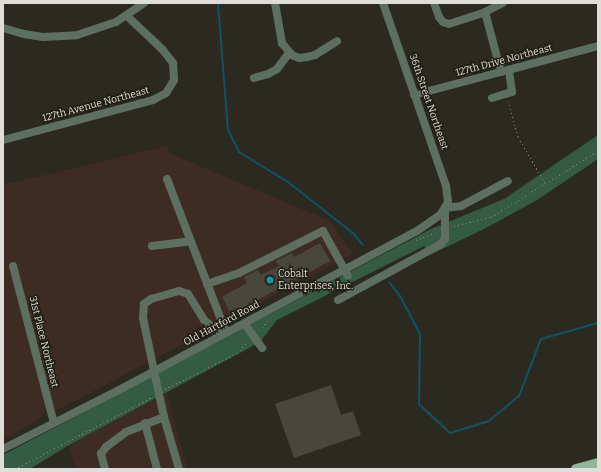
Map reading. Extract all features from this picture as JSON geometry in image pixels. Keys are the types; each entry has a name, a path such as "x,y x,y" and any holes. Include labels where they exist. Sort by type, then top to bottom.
{"main road":[{"path":"576,469 598,463"}],"street":[{"path":"3,28 24,34 60,36 95,30 127,16 144,3"},
{"path":"275,3 282,43 289,53 299,58 307,57 315,55 337,41"},
{"name":"36th Street Northeast","path":"338,300 441,244 446,239 445,208 448,202 446,186 383,3"},
{"path":"434,3 443,22 452,23 485,12 503,3"},
{"path":"485,12 513,90 511,94 492,98"},
{"name":"127th Avenue Northeast","path":"3,140 153,100 166,93 174,80 173,64 163,50 127,16"},
{"name":"127th Drive Northeast","path":"414,95 598,46"},
{"path":"254,78 264,76 277,69 289,53"},
{"path":"167,179 207,284 224,334"},
{"path":"445,208 462,206 508,181"},
{"name":"Old Hartford Road","path":"3,449 244,323 347,273 417,231 432,221 445,208"},
{"path":"207,284 239,274 323,231 347,273"},
{"path":"152,246 191,241"},
{"name":"31st Place Northeast","path":"13,266 54,423"},
{"path":"180,469 164,416 154,371 143,318 144,304 151,299 179,291 188,294 204,320 224,334"},
{"path":"244,323 252,337 262,348"},
{"path":"105,469 101,454 106,447 126,432 164,416"},
{"path":"145,423 157,469"}],"path":[{"path":"507,95 518,137 546,184"},
{"path":"412,242 445,228 491,217 598,151"},
{"path":"14,469 237,353 272,317"}],"shaded area":[{"path":"167,146 169,153 330,221 353,254 56,411 52,409 44,412 41,418 3,440 3,185"},
{"path":"167,393 187,469 76,469 69,445"}],"green space":[{"path":"598,135 598,159 537,200 486,228 430,255 424,246 277,320 260,342 69,445 30,469 3,469 3,455 431,229 504,199"}],"building":[{"name":"Cobalt Enterprises, Inc.","path":"320,243 330,261 231,314 222,297 247,283 244,277 258,270 261,275 279,266 276,261 292,253 294,257"},
{"path":"331,385 341,415 353,411 361,435 294,458 275,404"}],"waterway":[{"path":"218,3 228,130 239,152 288,182 354,234 363,245"},
{"path":"389,282 400,296 420,334 419,404 450,433 489,421 519,396 541,339 598,323"}],"place":[{"name":"Cobalt Enterprises, Inc.","path":"270,280"}]}
